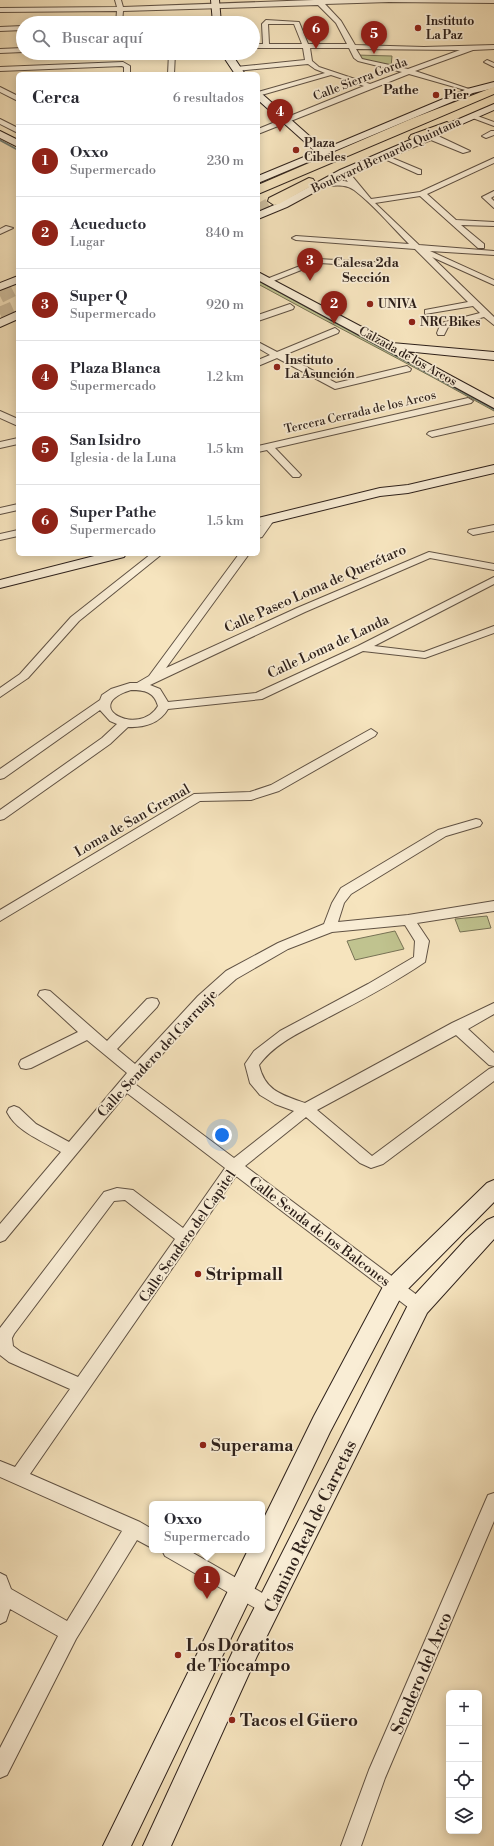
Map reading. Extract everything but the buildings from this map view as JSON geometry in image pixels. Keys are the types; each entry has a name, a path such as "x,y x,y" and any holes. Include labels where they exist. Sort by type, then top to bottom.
{"highway":[{"name":"Boulevard Bernardo Quintana","path":"274,201 343,170 444,118 494,90"},
{"name":"Boulevard Bernardo Quintana","path":"260,189 321,158 444,118 494,98"},
{"path":"343,170 394,147 428,136 444,118"},
{"path":"321,158 384,126"}],"street":[{"path":"118,0 120,16"},
{"path":"164,0 165,9"},
{"path":"0,10 165,9 216,4 389,0 494,1"},
{"path":"319,2 339,22 352,46 356,58 360,60 494,47"},
{"path":"216,4 217,16"},
{"path":"266,46 264,24 269,22 297,23 306,46 309,62 317,68 370,86"},
{"path":"0,29 16,28"},
{"path":"260,46 373,47 392,57 411,72 470,91"},
{"name":"Calle Sierra Gorda","path":"260,131 370,86 411,72 469,49"},
{"path":"0,52 16,51"},
{"path":"171,72 172,60"},
{"path":"230,60 238,72 309,62"},
{"path":"487,62 494,65"},
{"path":"0,68 123,64 127,66 127,72"},
{"path":"260,93 331,73"},
{"name":"Boulevard Bernardo Quintana","path":"384,126 470,91 494,85"},
{"path":"3,90 16,90"},
{"path":"3,90 16,97"},
{"path":"260,96 287,120 321,158"},
{"name":"Boulevard Bernardo Quintana","path":"444,118 472,116 494,106"},
{"path":"472,116 494,124"},
{"path":"1,123 16,130"},
{"path":"486,136 494,132"},
{"path":"0,134 16,144"},
{"path":"428,136 466,151"},
{"name":"Boulevard Bernardo Quintana","path":"260,215 323,184 343,170 387,155 428,136"},
{"path":"5,150 16,146"},
{"path":"387,155 422,170"},
{"name":"Boulevard Bernardo Quintana","path":"260,179 321,158"},
{"path":"370,201 422,194 494,160"},
{"path":"343,170 357,189 494,322"},
{"path":"323,184 342,182 357,189"},
{"path":"494,193 486,197 494,206"},
{"path":"422,194 456,222 481,246"},
{"path":"456,222 494,224"},
{"path":"296,238 494,254"},
{"path":"411,241 494,246"},
{"path":"418,248 494,282"},
{"path":"263,277 318,262 342,263"},
{"name":"Calzada de los Arcos","path":"263,277 387,345 493,400"},
{"path":"0,287 16,280"},
{"path":"260,317 294,294"},
{"path":"282,302 303,314"},
{"path":"428,312 474,303"},
{"path":"441,333 444,325 485,314"},
{"path":"0,323 16,316"},
{"name":"Calzada de los Arcos","path":"322,324 347,337"},
{"path":"260,362 335,331"},
{"path":"387,345 494,356"},
{"name":"Calzada de los Arcos","path":"387,345 371,351 494,414"},
{"path":"260,346 335,386 407,369"},
{"name":"Tercera Cerrada de los Arcos","path":"260,449 468,401"},
{"path":"0,414 16,422"},
{"path":"432,434 494,420"},
{"path":"0,445 16,441"},
{"path":"269,447 296,475"},
{"path":"380,492 402,483 494,457"},
{"path":"260,530 264,521 380,492 408,489 494,469"},
{"path":"0,511 16,507"},
{"path":"473,532 494,528"},
{"path":"0,537 16,533"},
{"name":"Calle Paseo Loma de Querétaro","path":"140,686 153,678 301,610 429,555 494,567"},
{"path":"1,585 111,556"},
{"path":"0,693 24,676 75,619 154,556"},
{"path":"153,678 243,556"},
{"name":"Calle Loma de Landa","path":"164,706 258,696 362,648 494,580"},
{"path":"362,648 425,655 494,629"},
{"path":"0,776 103,703 112,692 120,688 140,686 153,689 162,697 164,706 157,717 142,723 124,724 112,719 104,712 103,703"},
{"path":"0,816 106,741 124,724"},
{"name":"Loma de San Gremal","path":"0,916 198,797 251,796 274,788 371,733"},
{"path":"330,927 340,897 346,891 442,833 476,823"},
{"name":"Calle Sendero del Carruaje","path":"0,1235 125,1084 202,1000 231,975 283,946 330,927 408,920 494,906"},
{"path":"408,920 422,941 420,959 398,974 287,1034 262,1051 252,1064 255,1079 265,1091 280,1100 306,1109 365,1160 371,1162 378,1160 494,1074"},
{"path":"45,995 88,1033 136,1072"},
{"path":"108,1049 152,1003"},
{"name":"Calle Sendero del Capitel","path":"18,1477 80,1386 125,1325 235,1166 306,1109 494,1008"},
{"path":"457,1027 494,1061"},
{"path":"26,1064 88,1033"},
{"name":"Calle Senda de los Balcones","path":"125,1084 419,1306"},
{"path":"14,1112 31,1128 71,1150"},
{"path":"265,1543 322,1424 394,1288 494,1189"},
{"path":"80,1386 15,1357 6,1350 4,1338 6,1330 109,1196 128,1194 186,1238"},
{"name":"Camino Real de Carretas","path":"157,1846 248,1647 270,1607 419,1306 474,1244 494,1226"},
{"path":"0,1469 134,1528 149,1537"},
{"name":"Sendero del Arco","path":"351,1846 376,1778 494,1501"},
{"path":"0,1768 70,1633 134,1528"},
{"path":"176,1553 270,1607"},
{"path":"117,1846 240,1590 260,1553"},
{"path":"0,1615 2,1588 70,1633"}],"green space":[{"path":"356,55 392,56 391,67 360,60"},
{"path":"260,276 494,405 494,411 435,379 260,285"},
{"path":"487,916 491,928 460,932 455,919"},
{"path":"395,931 404,949 355,960 347,941"}],"waterway":[{"path":"0,140 16,149"},
{"path":"260,281 494,409"}],"tunnel":[{"path":"260,209 274,201"},
{"path":"0,296 16,288"},
{"path":"0,314 16,307"}],"place":[{"name":"Instituto La Paz","path":"418,28"},
{"name":"Super Pathe","path":"316,49"},
{"name":"San Isidro","path":"374,54"},
{"name":"Pier","path":"436,95"},
{"name":"Plaza Blanca","path":"280,132"},
{"name":"Plaza Cibeles","path":"296,150"},
{"name":"Super Q","path":"310,281"},
{"name":"UNIVA","path":"370,304"},
{"name":"NRC Bikes","path":"412,322"},
{"name":"Acueducto","path":"334,324"},
{"name":"Instituto La Asunción","path":"277,367"},
{"name":"Stripmall","path":"198,1274"},
{"name":"Superama","path":"203,1445"},
{"name":"Oxxo","path":"207,1599"},
{"name":"Los Doratitos de Tiocampo","path":"178,1655"},
{"name":"Tacos el Güero","path":"232,1720"}],"district":[{"name":"Pathe","path":"401,89"},
{"name":"Calesa 2da Sección","path":"366,270"}]}
